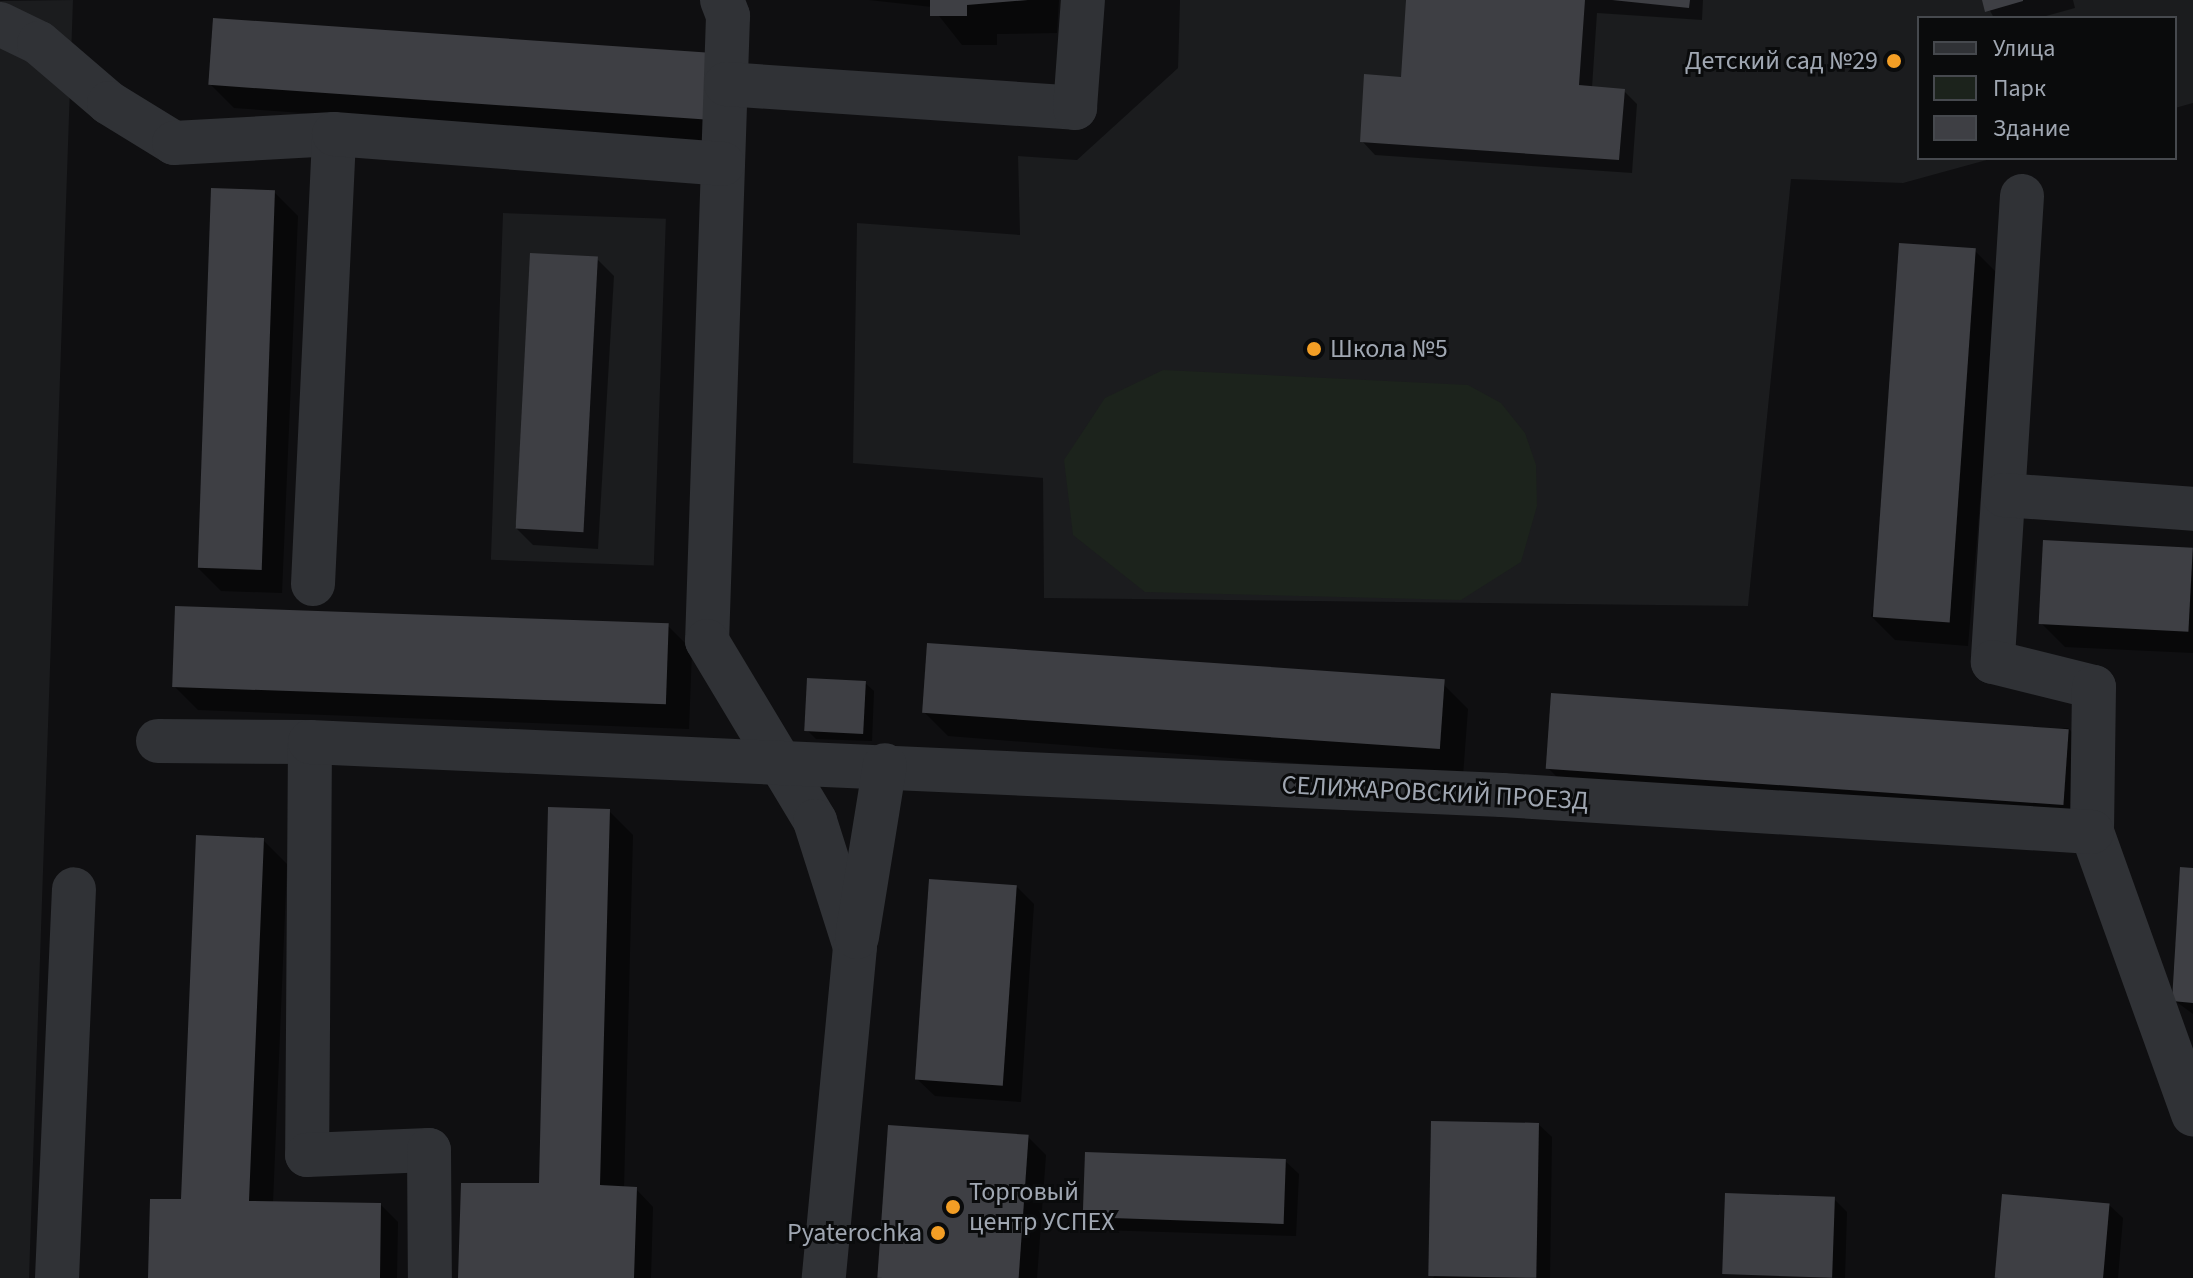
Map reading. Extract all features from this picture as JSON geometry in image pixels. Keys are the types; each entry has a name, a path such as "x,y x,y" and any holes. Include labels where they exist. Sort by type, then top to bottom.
{"street":[{"path":"722,0 726,84 707,641 815,821 855,947"},
{"path":"726,84 1075,108 1083,0"},
{"path":"0,24 39,43 109,103 174,143 334,134 723,164"},
{"path":"313,584 334,134"},
{"path":"2022,196 1993,662 2094,687 2092,832 2193,1114"},
{"path":"2004,495 2193,509"},
{"name":"СЕЛИЖАРОВСКИЙ ПРОЕЗД","path":"158,741 310,742 778,759 2092,832"},
{"path":"310,742 307,1155 429,1150 430,1278"},
{"path":"824,1278 855,947 885,765"},
{"path":"57,1278 74,889"}],"shaded area":[{"path":"73,0 29,1278 0,1278 0,1"},
{"name":"Школа №5","path":"1180,0 2193,0 2193,103 2177,107 2177,16 1917,16 1917,160 1987,160 1903,183 1791,179 1748,606 1044,598 1043,478 853,463 857,223 1020,235 1018,156 1077,160 1178,68"},
{"path":"503,213 666,219 654,565 491,560"}],"green space":[{"path":"1163,370 1468,385 1501,403 1525,433 1536,465 1537,506 1521,562 1461,600 1145,592 1073,535 1064,460 1105,398"}],"building":[{"path":"930,0 1028,0 967,5 967,16 930,16"},
{"path":"1406,0 1585,0 1579,85 1625,89 1619,160 1360,142 1364,74 1401,77"},
{"path":"1612,0 1690,0 1689,8"},
{"path":"1982,0 2023,0 2023,1 1985,12"},
{"path":"213,18 710,53 705,120 208,85"},
{"path":"211,188 275,190 262,570 198,568"},
{"path":"1899,243 1976,248 1950,622 1873,617"},
{"path":"530,253 598,257 583,532 516,529"},
{"path":"2043,540 2193,548 2188,632 2039,624"},
{"path":"175,606 669,623 666,704 172,687"},
{"path":"927,643 1445,679 1440,749 922,713"},
{"path":"807,678 866,681 863,734 804,731"},
{"path":"1551,693 2069,729 2063,805 1546,769"},
{"path":"548,807 610,809 600,1185 637,1187 634,1278 458,1278 461,1183 539,1183"},
{"path":"196,835 264,838 249,1201 381,1203 380,1278 148,1278 150,1199 181,1199"},
{"path":"2180,867 2193,868 2193,1003 2172,1001"},
{"path":"929,879 1017,885 1003,1086 915,1080"},
{"path":"1431,1121 1539,1123 1536,1278 1428,1276"},
{"name":"Торговый центр УСПЕХ","path":"888,1125 1029,1135 1019,1278 877,1278"},
{"path":"1085,1152 1286,1159 1284,1224 1083,1217"},
{"path":"1725,1193 1835,1197 1832,1278 1722,1274"},
{"path":"2002,1194 2110,1203 2103,1278 1995,1278"}],"place":[{"name":"Детский сад №29","path":"1894,61"},
{"name":"Школа №5","path":"1314,349"},
{"name":"Торговый центр УСПЕХ","path":"953,1207"},
{"name":"Pyaterochka","path":"938,1233"}]}
